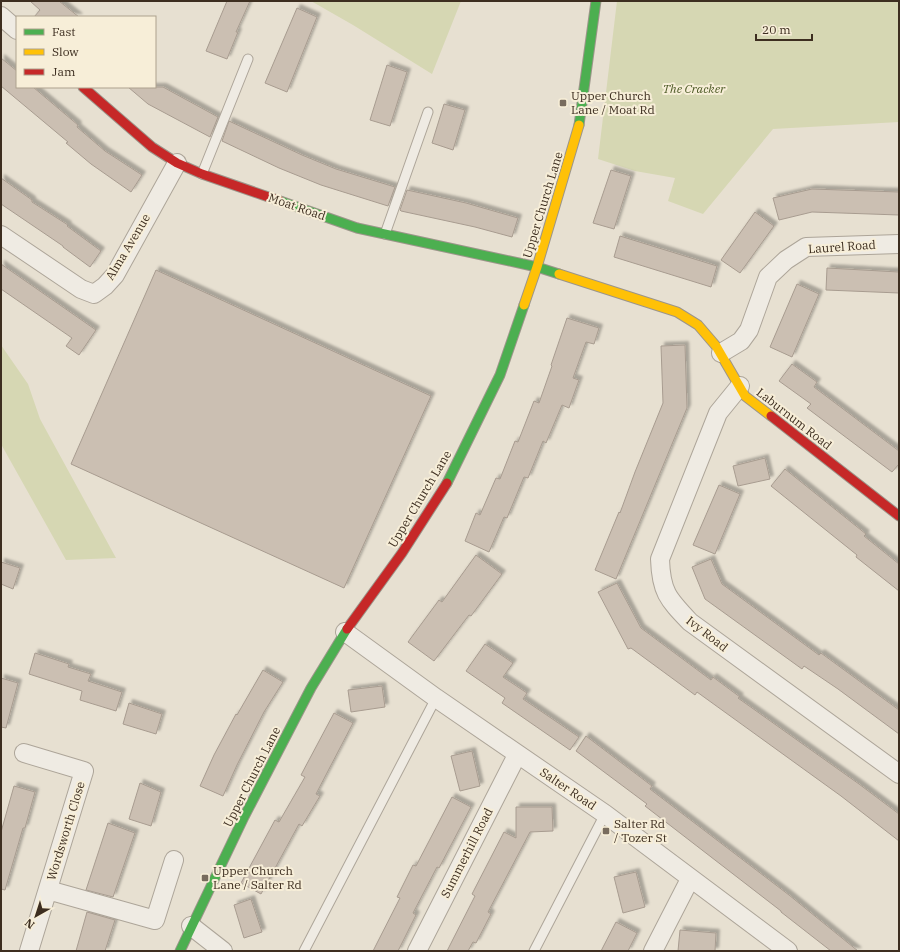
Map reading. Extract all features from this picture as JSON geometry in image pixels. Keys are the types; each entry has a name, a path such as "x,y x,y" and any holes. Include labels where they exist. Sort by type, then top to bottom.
{"main road":[{"name":"Upper Church Lane","path":"180,951 244,817 311,688 345,632 402,552 451,476 500,375 537,267 578,130 596,1"},
{"name":"Moat Road","path":"84,88 152,146 177,162 202,174 357,228 537,267"},
{"name":"Laburnum Road","path":"537,267 677,312 698,325 721,353 745,396 899,516"}],"street":[{"path":"1,16 16,29"},
{"name":"Alma Avenue","path":"1,235 81,289 94,294 105,286 115,275 177,162"},
{"name":"Laurel Road","path":"721,353 741,341 749,330 768,277 786,260 806,247 899,244"},
{"name":"Ivy Road","path":"740,386 718,413 660,559 661,576 665,593 690,622 899,774"},
{"name":"Salter Road","path":"345,632 517,755 605,814 780,948"},
{"name":"Wordsworth Close","path":"24,753 84,771 29,951"},
{"name":"Summerhill Road","path":"417,951 517,755"},
{"path":"48,890 155,920 174,860"},
{"path":"653,951 690,879"},
{"path":"191,926 224,951"}],"lane":[{"path":"202,174 248,59"},
{"path":"385,234 428,112"},
{"path":"304,951 436,698"},
{"path":"534,951 605,814"}],"green space":[{"path":"311,1 461,1 432,74"},
{"name":"The Cracker","path":"617,1 899,1 899,122 773,129 703,214 668,201 675,178 635,171 598,159"},
{"path":"1,345 28,384 40,419 116,558 66,560 1,444"}],"building":[{"path":"30,1 59,1 78,16 35,16 40,10"},
{"path":"227,1 250,1 236,32 238,32 227,59 206,51"},
{"path":"297,8 317,17 287,92 265,83"},
{"path":"1,58 16,70 16,88 34,88 78,125 77,127 105,151 142,175 131,192 91,164 66,143 68,142 1,86"},
{"path":"387,65 407,72 390,126 370,120"},
{"path":"163,87 218,117 210,137 148,104 129,88"},
{"path":"444,104 465,110 453,150 432,143"},
{"path":"229,121 336,169 395,187 388,206 321,185 279,168 222,141"},
{"path":"611,170 631,176 614,229 593,223"},
{"path":"1,178 32,200 32,202 68,225 67,226 101,251 90,267 63,246 1,204"},
{"path":"812,189 899,192 899,215 812,212 779,220 773,198"},
{"path":"407,190 466,203 518,218 512,237 475,227 401,211 400,210"},
{"path":"755,212 774,226 740,273 721,260"},
{"path":"620,236 717,266 711,287 614,257"},
{"path":"1,264 96,330 79,355 66,346 72,338 1,289"},
{"path":"827,268 899,272 899,293 826,290"},
{"path":"156,270 431,396 344,588 71,464"},
{"path":"797,284 819,294 792,357 770,347"},
{"path":"567,318 599,328 594,344 586,342 573,378 579,380 569,408 562,405 546,443 543,441 528,478 524,477 507,518 504,517 489,552 465,541 476,513 480,515 496,478 500,479 515,441 518,442 534,401 539,403"},
{"path":"685,345 687,408 616,579 595,570 619,512 620,513 663,403 661,346"},
{"path":"792,364 817,382 814,387 899,451 899,464 892,472 807,408 811,404 779,381"},
{"path":"765,458 770,479 738,486 733,466"},
{"path":"785,469 866,534 864,536 899,564 899,591 771,486"},
{"path":"719,485 740,494 715,554 693,545"},
{"path":"476,555 502,574 471,616 469,615 434,661 408,642 439,600 442,602"},
{"path":"711,559 722,584 819,655 821,653 899,710 899,734 838,689 804,666 802,669 705,599 692,567"},
{"path":"1,562 20,568 13,589 1,584"},
{"path":"617,583 641,628 711,680 713,677 740,697 738,698 899,814 899,841 841,796 697,692 695,695 631,648 628,649 598,592"},
{"path":"485,644 513,663 503,677 527,693 523,699 579,737 570,750 502,703 505,698 466,671"},
{"path":"35,653 69,664 68,667 91,674 88,681 122,692 116,711 80,700 82,691 29,674"},
{"path":"263,670 283,682 264,712 223,796 200,786 214,755 236,714 237,715"},
{"path":"1,678 18,683 6,728 1,727"},
{"path":"382,686 385,707 351,712 348,690"},
{"path":"129,703 162,714 156,734 123,724"},
{"path":"334,713 353,723 316,794 320,796 302,826 299,824 261,894 241,883 275,820 279,822 305,777 301,775"},
{"path":"586,736 652,786 650,789 789,895 858,951 831,951 645,806 647,804 576,751"},
{"path":"472,751 480,786 460,791 451,756"},
{"path":"140,783 161,792 151,826 129,819"},
{"path":"14,786 35,792 5,890 1,889 1,832"},
{"path":"452,797 471,807 439,868 437,867 413,913 416,915 398,951 373,951 400,898 397,897 413,865 416,866"},
{"path":"516,807 552,807 553,831 530,832 488,912 491,914 476,943 473,942 468,951 447,951 475,896 472,894 504,832 516,838"},
{"path":"108,823 135,833 113,897 86,890"},
{"path":"636,872 645,907 623,913 614,877"},
{"path":"251,899 262,932 244,938 234,905"},
{"path":"87,912 115,920 105,951 76,951"},
{"path":"616,922 637,933 628,951 601,951"},
{"path":"680,930 716,933 715,951 678,951"}],"traffic: fast":[{"path":"579,125 596,1"},
{"path":"280,201 357,228 537,267 559,274"},
{"path":"447,483 500,375 524,305"},
{"path":"180,951 244,817 311,688 347,629"}],"traffic: slow":[{"path":"524,305 537,267 579,125"},
{"path":"559,274 677,312 698,325 716,346 745,396 771,416"}],"traffic: jam":[{"path":"84,88 152,147 177,163 202,174 280,201"},
{"path":"771,416 899,516"},
{"path":"347,629 402,553 447,483"}],"place":[{"name":"Upper Church Lane / Moat Rd","path":"563,103"},
{"name":"Salter Rd / Tozer St","path":"606,831"},
{"name":"Upper Church Lane / Salter Rd","path":"205,878"}]}
